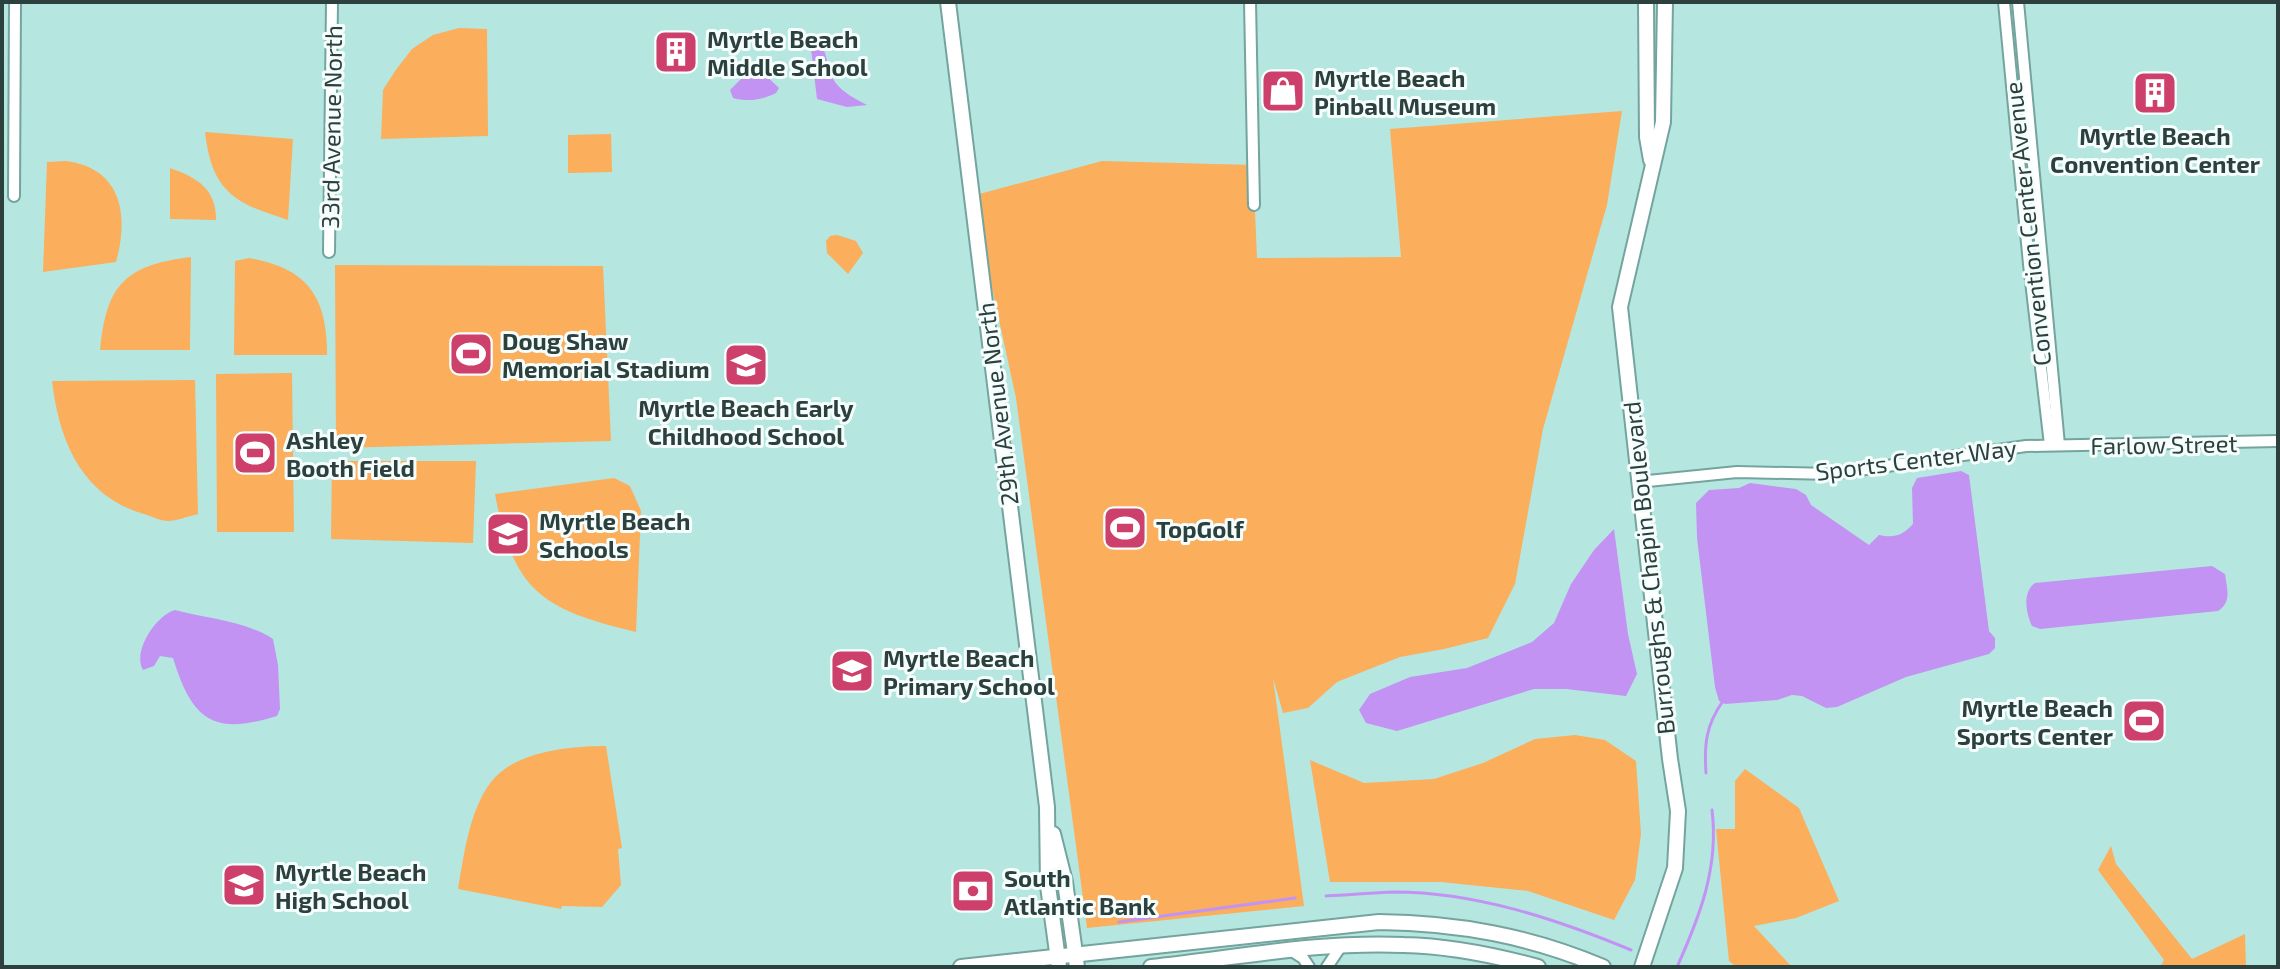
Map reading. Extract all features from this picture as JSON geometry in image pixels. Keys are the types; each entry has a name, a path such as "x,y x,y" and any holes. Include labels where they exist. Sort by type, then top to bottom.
{"main road":[{"name":"29th Avenue North","path":"948,2 1047,807 1048,886 1059,962"},
{"name":"Burroughs & Chapin Boulevard","path":"1646,2 1647,137 1652,168"},
{"name":"Burroughs & Chapin Boulevard","path":"1642,967 1675,868 1678,811 1620,307 1627,266 1663,122 1665,2"},
{"name":"29th Avenue North","path":"1047,807 1065,882 1076,961"},
{"path":"961,967 1076,961 1347,923 1415,922 1501,933 1539,943 1603,967"},
{"path":"1151,967 1374,944 1440,947 1538,967"}],"street":[{"path":"14,196 15,2"},
{"name":"33rd Avenue North","path":"329,252 332,2"},
{"path":"1250,2 1254,205"},
{"name":"Convention Center Avenue","path":"2004,2 2055,445"},
{"name":"Convention Center Avenue","path":"2018,2 2055,445"},
{"name":"Farlow Street","path":"2055,445 2278,441"},
{"name":"Sports Center Way","path":"1638,482 1737,472 1831,474 2026,446 2055,445"},
{"path":"1327,967 1341,946"},
{"path":"1292,951 1303,958 1309,967"}],"shaded area":[{"path":"459,28 487,29 488,136 381,139 383,90 395,71 412,49 433,35"},
{"path":"813,35 822,46 835,82 846,93 867,105 847,107 817,99 810,40"},
{"path":"757,67 779,88 776,93 755,100 733,98 730,90 752,68"},
{"path":"1622,111 1607,205 1543,429 1515,584 1488,638 1400,657 1337,682 1308,708 1283,713 1273,678 1304,906 1087,928 1016,398 972,196 1102,161 1253,165 1257,258 1401,257 1390,129"},
{"path":"205,132 293,139 288,220 253,208 229,192 213,169"},
{"path":"611,134 612,172 568,173 568,135"},
{"path":"66,161 85,165 110,184 121,212 120,245 116,262 43,272 47,162"},
{"path":"170,168 204,186 213,200 216,220 170,219"},
{"path":"830,236 856,241 863,253 848,274 827,253 826,241"},
{"path":"191,257 190,350 100,350 107,309 123,282 150,266"},
{"path":"249,258 286,269 310,288 323,317 327,355 234,355 235,261"},
{"name":"Doug Shaw Memorial Stadium","path":"335,265 603,266 611,441 336,448"},
{"name":"Ashley Booth Field","path":"292,373 294,532 217,532 216,374"},
{"path":"195,380 198,514 162,520 122,506 104,494 89,480 68,444 60,424 52,381"},
{"path":"332,461 476,461 473,543 331,539"},
{"path":"1961,471 1969,475 1989,631 1995,638 1995,648 1989,654 1906,677 1837,707 1826,708 1802,696 1792,695 1777,700 1725,704 1719,701 1697,538 1696,503 1709,490 1739,488 1750,483 1796,489 1806,495 1811,505 1869,545 1879,535 1898,535 1913,524 1912,488 1917,478"},
{"path":"614,478 630,486 641,511 636,632 577,615 537,592 512,554 495,494"},
{"path":"1614,529 1628,634 1637,674 1626,696 1566,689 1534,689 1397,731 1366,723 1359,710 1370,694 1410,677 1467,668 1532,642 1554,623 1571,584 1594,550"},
{"path":"2212,566 2225,574 2227,585 2227,599 2218,611 2040,629 2032,626 2028,615 2028,592 2035,583"},
{"path":"175,610 238,624 273,639 278,665 280,709 277,716 255,722 221,723 197,709 180,679 173,658 160,656 154,666 143,670 140,662 143,644 160,619"},
{"path":"1575,735 1605,740 1636,761 1641,834 1635,880 1614,920 1528,891 1441,882 1330,882 1310,760 1364,783 1434,779 1483,763 1535,739"},
{"path":"606,746 622,848 618,849 621,885 602,907 562,906 561,909 458,889 468,834 477,806 491,782 501,772 514,763 544,752"},
{"path":"1745,769 1799,808 1839,901 1796,918 1754,926 1792,967 1736,967 1729,961 1716,829 1735,829 1735,781"},
{"path":"2111,846 2116,864 2192,959 2245,934 2246,967 2160,967 2164,960 2098,870"}],"waterway":[{"path":"1706,773 1707,735 1723,701"},
{"path":"1677,967 1706,891 1713,851 1712,810"},
{"path":"1326,896 1424,893 1485,902 1544,918 1631,950"},
{"path":"1119,922 1295,898"}],"place":[{"name":"Myrtle Beach Middle School","path":"676,52"},
{"name":"Myrtle Beach Pinball Museum","path":"1283,91"},
{"name":"Myrtle Beach Convention Center","path":"2155,93"},
{"name":"Doug Shaw Memorial Stadium","path":"471,354"},
{"name":"Myrtle Beach Early Childhood School","path":"746,365"},
{"name":"Ashley Booth Field","path":"255,453"},
{"name":"TopGolf","path":"1125,528"},
{"name":"Myrtle Beach Schools","path":"508,534"},
{"name":"Myrtle Beach Primary School","path":"852,671"},
{"name":"Myrtle Beach Sports Center","path":"2144,721"},
{"name":"Myrtle Beach High School","path":"244,885"},
{"name":"South Atlantic Bank","path":"973,891"}]}
